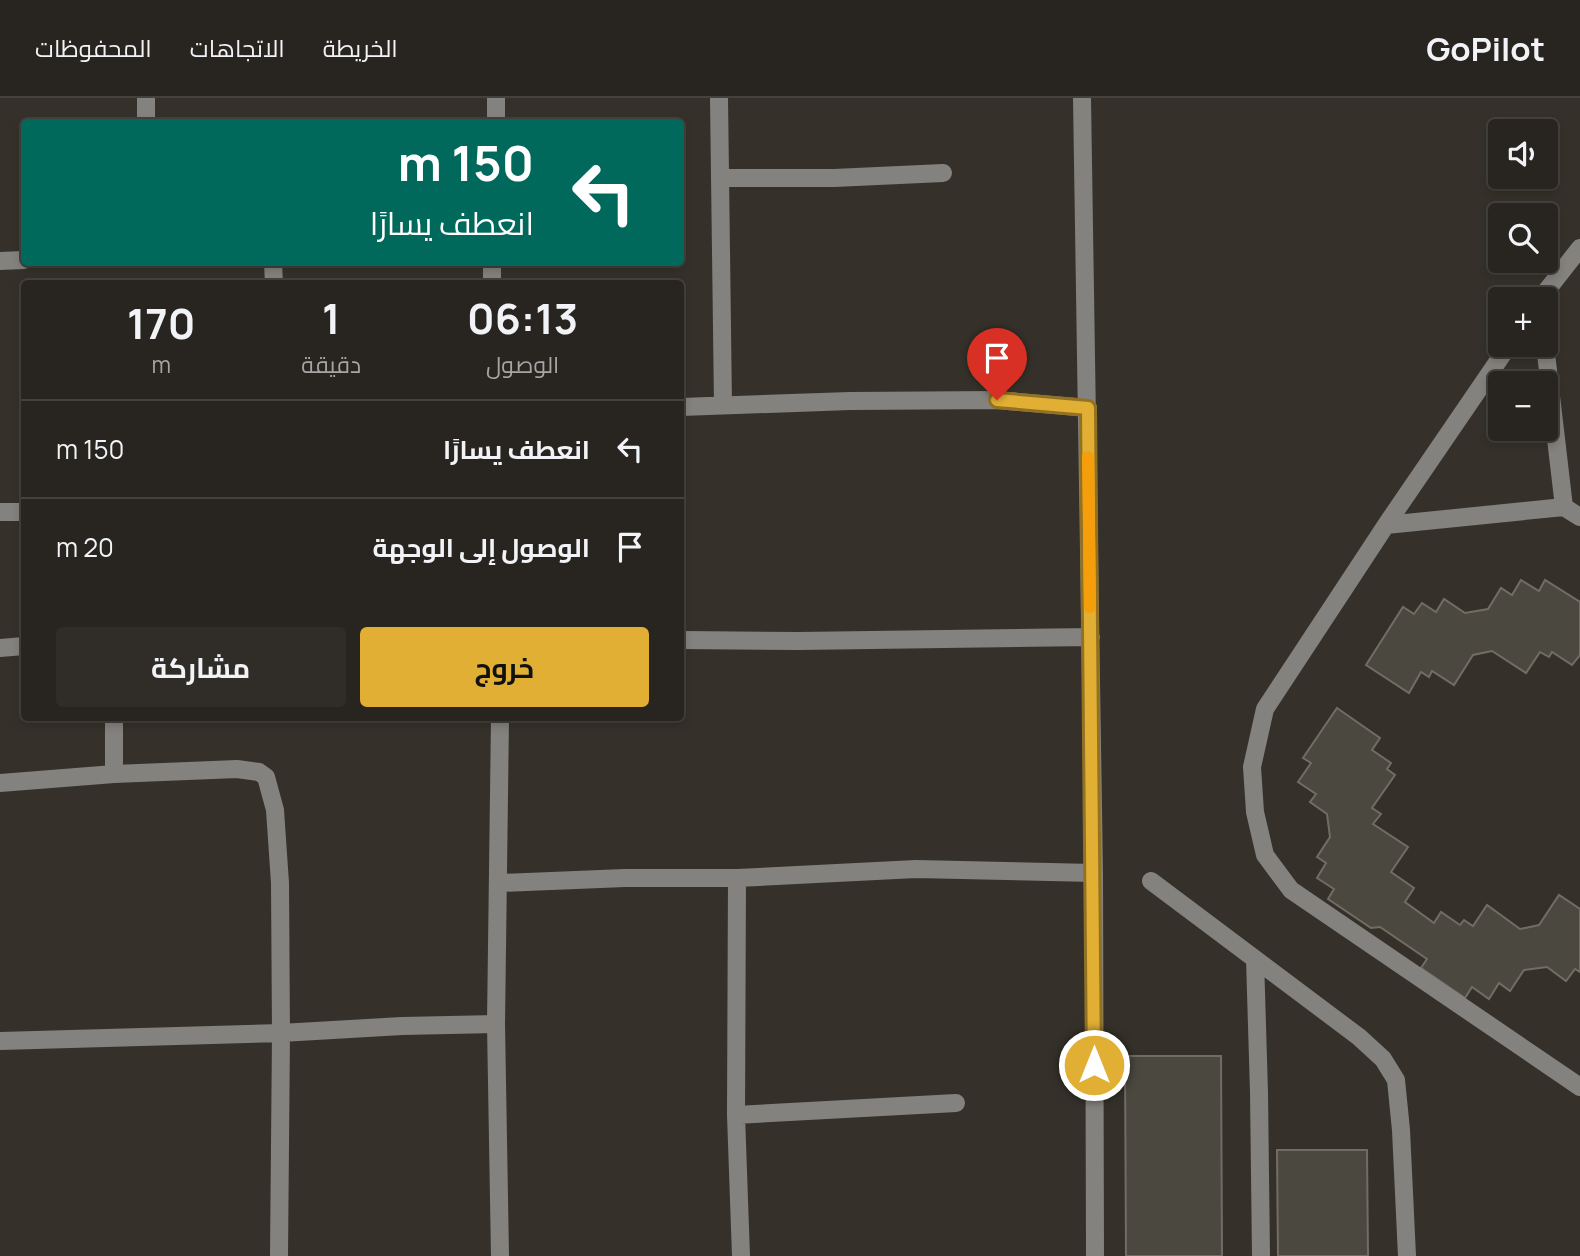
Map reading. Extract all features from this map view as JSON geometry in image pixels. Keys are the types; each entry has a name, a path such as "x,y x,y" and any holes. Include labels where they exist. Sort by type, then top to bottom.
{"street":[{"path":"146,98 146,119"},
{"path":"496,98 496,119"},
{"path":"719,98 723,405"},
{"path":"1083,98 1094,873 1095,1256"},
{"path":"720,178 834,178 943,173"},
{"path":"1549,287 1580,248"},
{"path":"0,261 21,260"},
{"path":"1501,357 1265,709 1252,767 1255,812 1265,855 1291,890 1580,1087"},
{"path":"1546,357 1564,506"},
{"path":"684,407 850,401 997,400 1088,408"},
{"path":"1387,525 1564,506 1580,517"},
{"path":"0,512 21,512"},
{"path":"684,640 1091,637"},
{"path":"0,648 21,646"},
{"path":"114,721 114,774"},
{"path":"500,721 496,1024 500,1256"},
{"path":"0,782 237,769 259,772 266,777 275,810 280,883 279,1256"},
{"path":"499,883 625,878 737,878 916,869 1094,873"},
{"path":"737,878 736,1115 741,1256"},
{"path":"1151,881 1359,1037 1383,1059 1396,1080 1407,1256"},
{"path":"1255,958 1261,1256"},
{"path":"0,1041 281,1034 402,1026 496,1024"},
{"path":"736,1115 956,1102"}],"building":[{"path":"1521,580 1539,591 1545,580 1580,602 1580,655 1572,665 1552,652 1549,657 1540,652 1526,673 1492,651 1473,655 1454,685 1432,671 1429,677 1421,672 1409,693 1366,665 1403,607 1414,614 1422,603 1436,612 1444,599 1465,613 1488,609 1501,588 1512,595"},
{"path":"1337,708 1380,738 1372,750 1391,763 1387,769 1395,775 1372,808 1381,814 1373,824 1408,847 1391,872 1414,888 1405,902 1434,923 1441,912 1460,925 1464,920 1473,926 1487,905 1520,929 1539,925 1559,895 1580,909 1580,972 1575,969 1566,981 1547,967 1524,970 1510,991 1499,983 1489,999 1472,987 1465,998 1421,968 1427,959 1380,927 1371,928 1328,899 1334,889 1317,878 1326,863 1317,857 1330,837 1327,814 1310,802 1316,794 1298,782 1311,763 1303,758"},
{"path":"1125,1056 1221,1056 1222,1256 1126,1256"},
{"path":"1277,1150 1367,1150 1368,1256 1278,1256"}],"slow traffic":[{"path":"1088,457 1090,607"}],"route":[{"path":"997,400 1088,408 1094,1065"}]}
